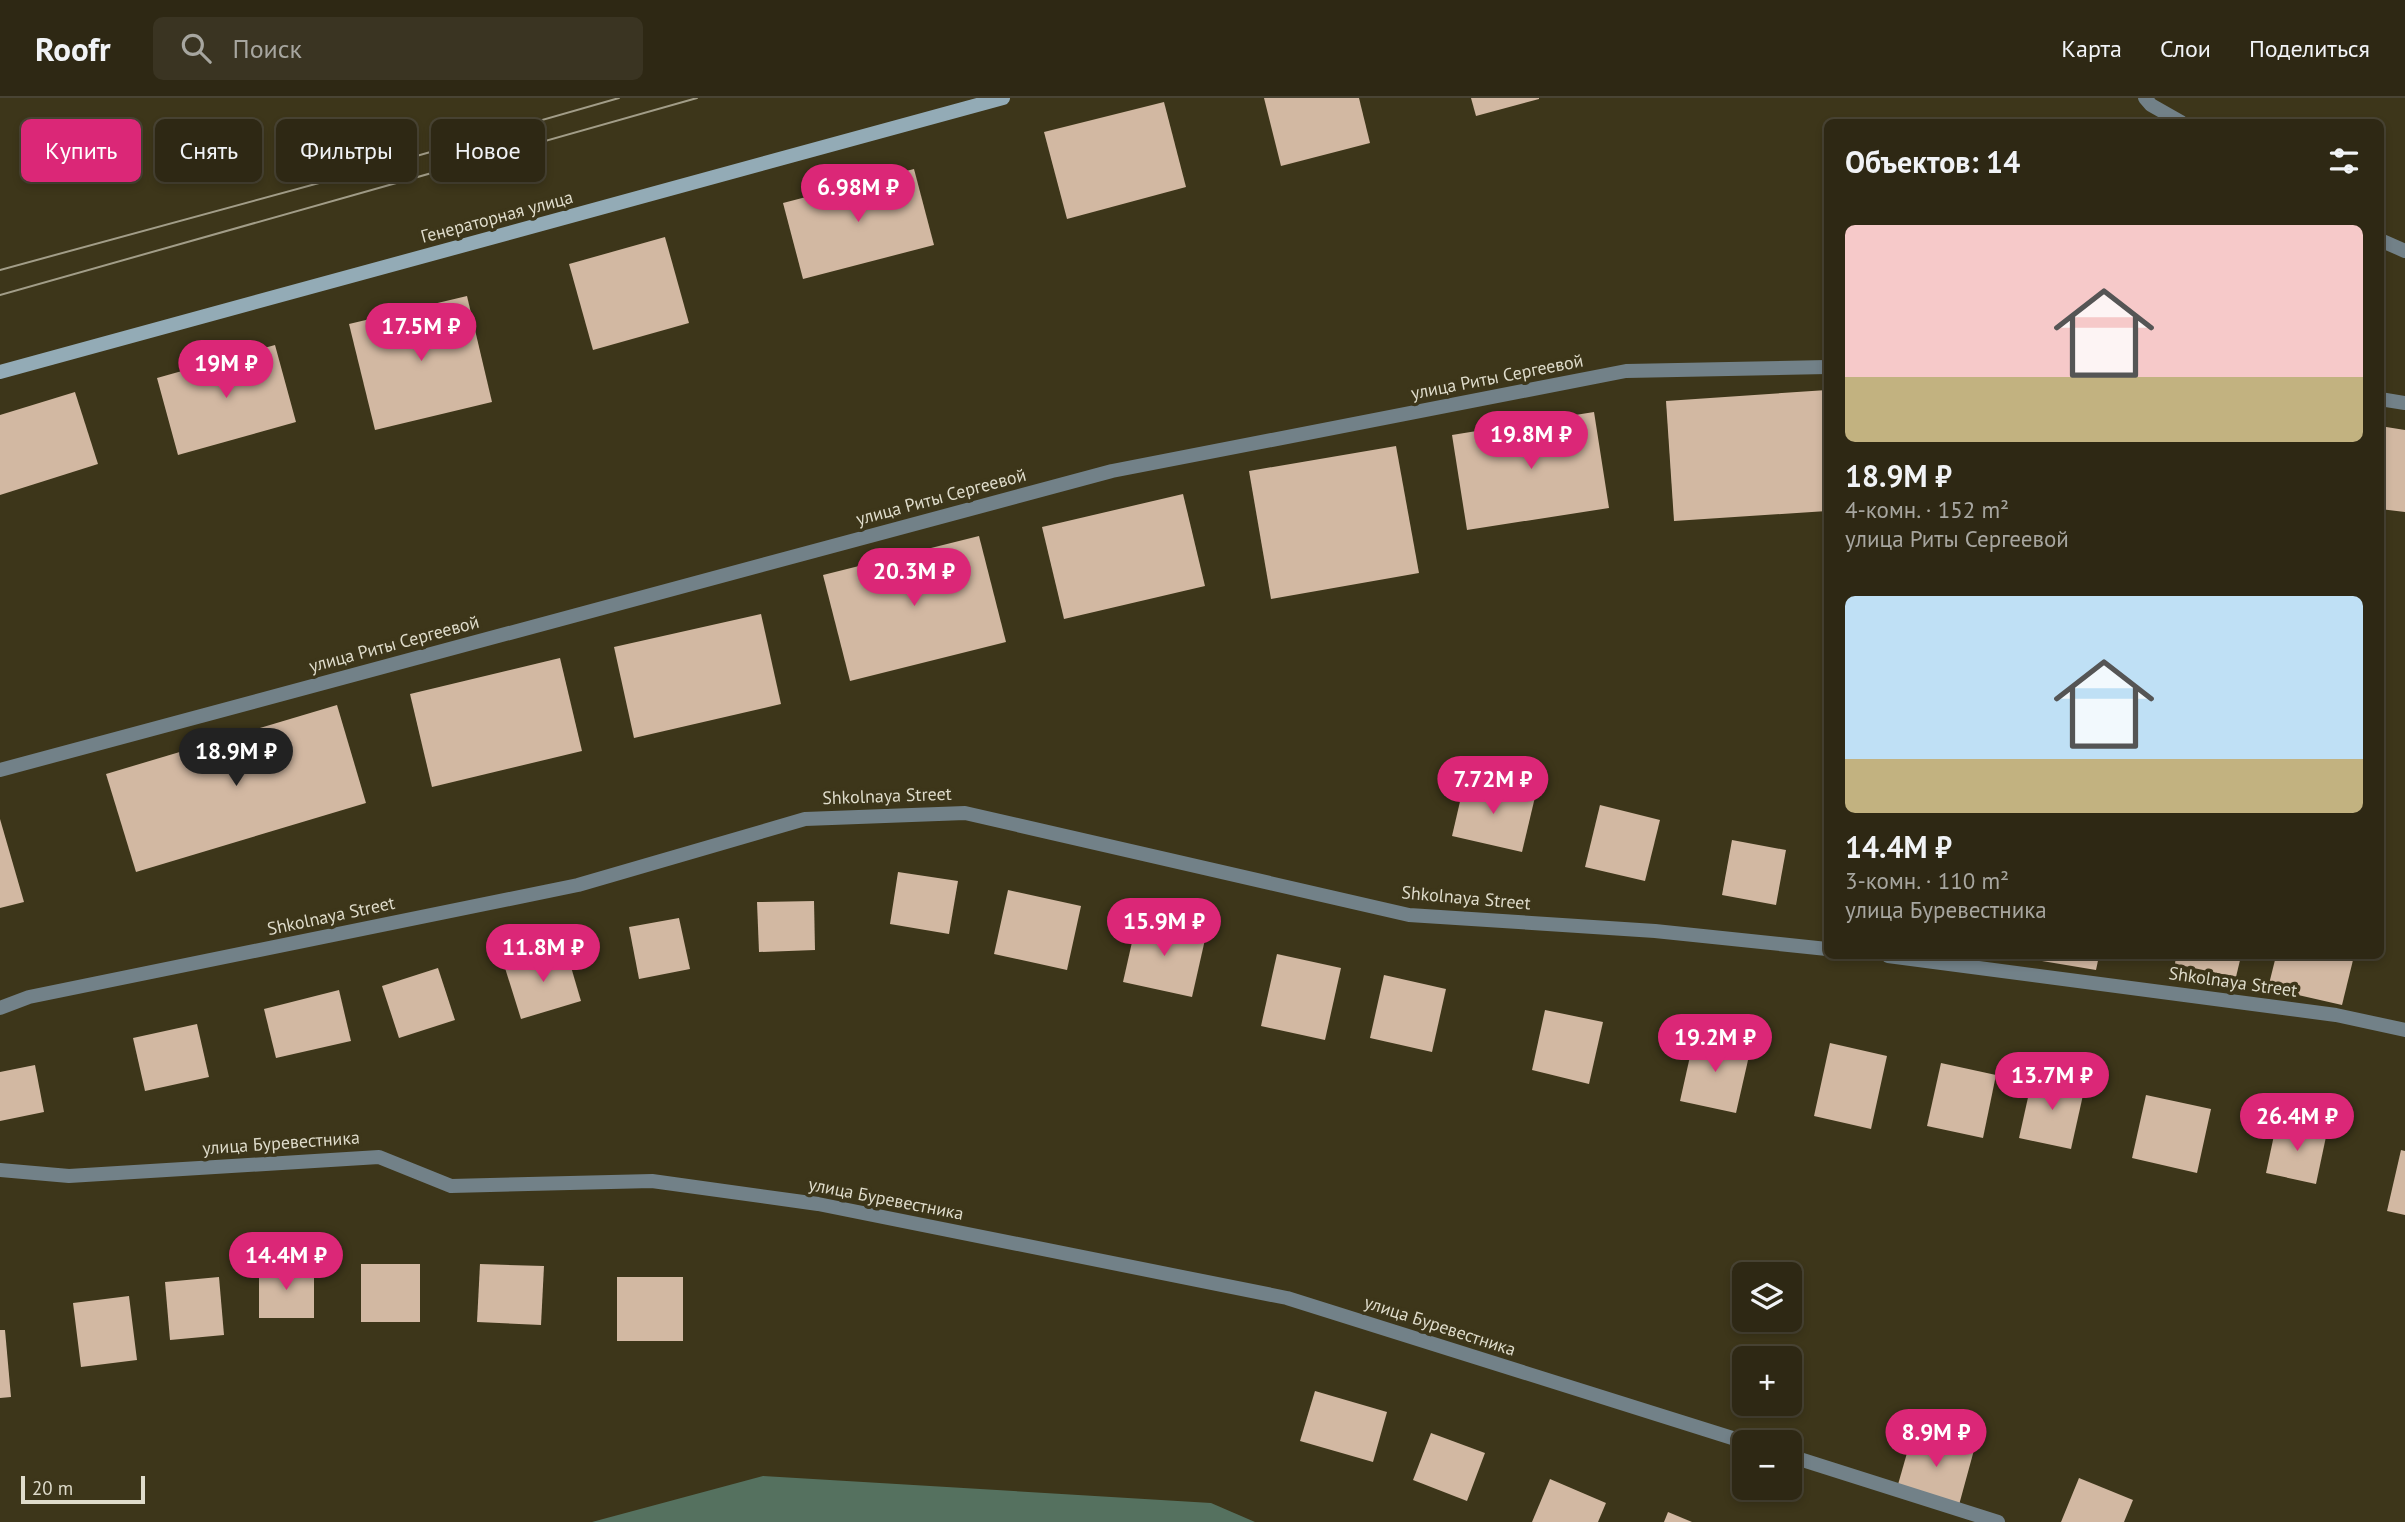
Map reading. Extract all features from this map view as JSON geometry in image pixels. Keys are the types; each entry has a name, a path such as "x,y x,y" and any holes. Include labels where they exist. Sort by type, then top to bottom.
{"main road":[{"name":"Генераторная улица","path":"0,372 1003,98"}],"street":[{"path":"2145,98 2176,119"},
{"path":"2384,242 2405,251"},
{"name":"улица Риты Сергеевой","path":"0,769 1112,471 1626,371 1824,367"},
{"path":"2384,400 2405,403"},
{"name":"Shkolnaya Street","path":"0,1008 43,995 578,885 805,819 965,813 1409,915 1655,931 1824,949"},
{"name":"Shkolnaya Street","path":"1911,959 2336,1015 2405,1030"},
{"name":"улица Буревестника","path":"0,1170 69,1176 379,1157 451,1186 652,1181 818,1204 1287,1298 1732,1438"},
{"path":"1802,1460 1998,1522"}],"green space":[{"path":"763,1476 1211,1503 1255,1522 592,1522"}],"building":[{"path":"1264,98 1359,98 1370,143 1281,166"},
{"path":"1471,98 1539,98 1539,99 1476,116"},
{"path":"1164,102 1186,187 1067,219 1044,132"},
{"path":"914,169 934,245 803,279 783,203"},
{"path":"665,237 689,323 593,350 569,264"},
{"path":"467,296 492,402 375,430 349,324"},
{"path":"275,345 296,422 178,455 157,378"},
{"path":"1824,390 1824,511 1674,521 1666,401"},
{"path":"75,392 98,464 0,495 0,415"},
{"path":"1594,412 1609,508 1467,530 1452,435"},
{"path":"2384,427 2405,430 2405,512 2384,509"},
{"path":"1396,446 1419,573 1271,599 1249,471"},
{"path":"1183,494 1205,586 1064,619 1042,527"},
{"path":"979,536 1006,642 850,681 823,575"},
{"path":"761,614 781,704 634,738 614,647"},
{"path":"560,658 582,751 432,787 410,694"},
{"path":"337,705 366,803 136,872 106,774"},
{"path":"1465,780 1535,797 1522,852 1452,836"},
{"path":"1600,805 1660,820 1645,881 1585,867"},
{"path":"0,819 24,902 0,908"},
{"path":"1732,840 1786,850 1776,905 1722,895"},
{"path":"898,872 958,881 949,934 890,924"},
{"path":"1008,890 1081,906 1067,970 994,954"},
{"path":"814,901 815,950 759,952 757,902"},
{"path":"679,918 690,969 639,979 629,927"},
{"path":"1137,920 1206,935 1192,997 1123,982"},
{"path":"566,950 581,1001 521,1019 505,968"},
{"path":"1277,954 1341,968 1325,1040 1261,1026"},
{"path":"2042,959 2098,959 2096,970"},
{"path":"2176,959 2240,959 2236,977 2175,964"},
{"path":"2275,959 2353,959 2342,1005 2268,988"},
{"path":"438,968 455,1020 399,1038 382,986"},
{"path":"1384,975 1446,989 1432,1052 1370,1038"},
{"path":"339,990 351,1041 276,1058 264,1009"},
{"path":"1545,1010 1603,1022 1589,1084 1532,1070"},
{"path":"197,1024 209,1077 145,1091 133,1038"},
{"path":"1695,1034 1751,1047 1736,1113 1680,1101"},
{"path":"1830,1043 1887,1056 1871,1129 1814,1116"},
{"path":"1941,1063 1996,1075 1983,1138 1927,1126"},
{"path":"35,1065 44,1112 0,1121 0,1072"},
{"path":"2033,1075 2085,1086 2071,1149 2019,1138"},
{"path":"2146,1095 2211,1109 2197,1173 2132,1158"},
{"path":"2277,1121 2327,1132 2316,1184 2266,1173"},
{"path":"2401,1150 2405,1151 2405,1215 2387,1211"},
{"path":"361,1264 420,1264 420,1322 361,1322"},
{"path":"480,1264 544,1266 541,1325 477,1322"},
{"path":"259,1266 314,1266 314,1318 259,1318"},
{"path":"219,1277 224,1335 170,1340 165,1282"},
{"path":"617,1277 683,1277 683,1341 617,1341"},
{"path":"129,1296 137,1360 81,1367 73,1303"},
{"path":"0,1330 5,1330 11,1397 0,1398"},
{"path":"1315,1391 1387,1412 1373,1462 1300,1441"},
{"path":"1913,1432 1974,1450 1959,1505 1897,1488"},
{"path":"1431,1433 1485,1453 1467,1501 1413,1480"},
{"path":"2079,1478 2133,1500 2124,1522 2061,1522"},
{"path":"1550,1479 1606,1503 1598,1522 1532,1522"},
{"path":"1668,1512 1692,1522 1664,1522"}],"tram line":[{"path":"0,270 619,98"},
{"path":"0,295 697,98"}]}
